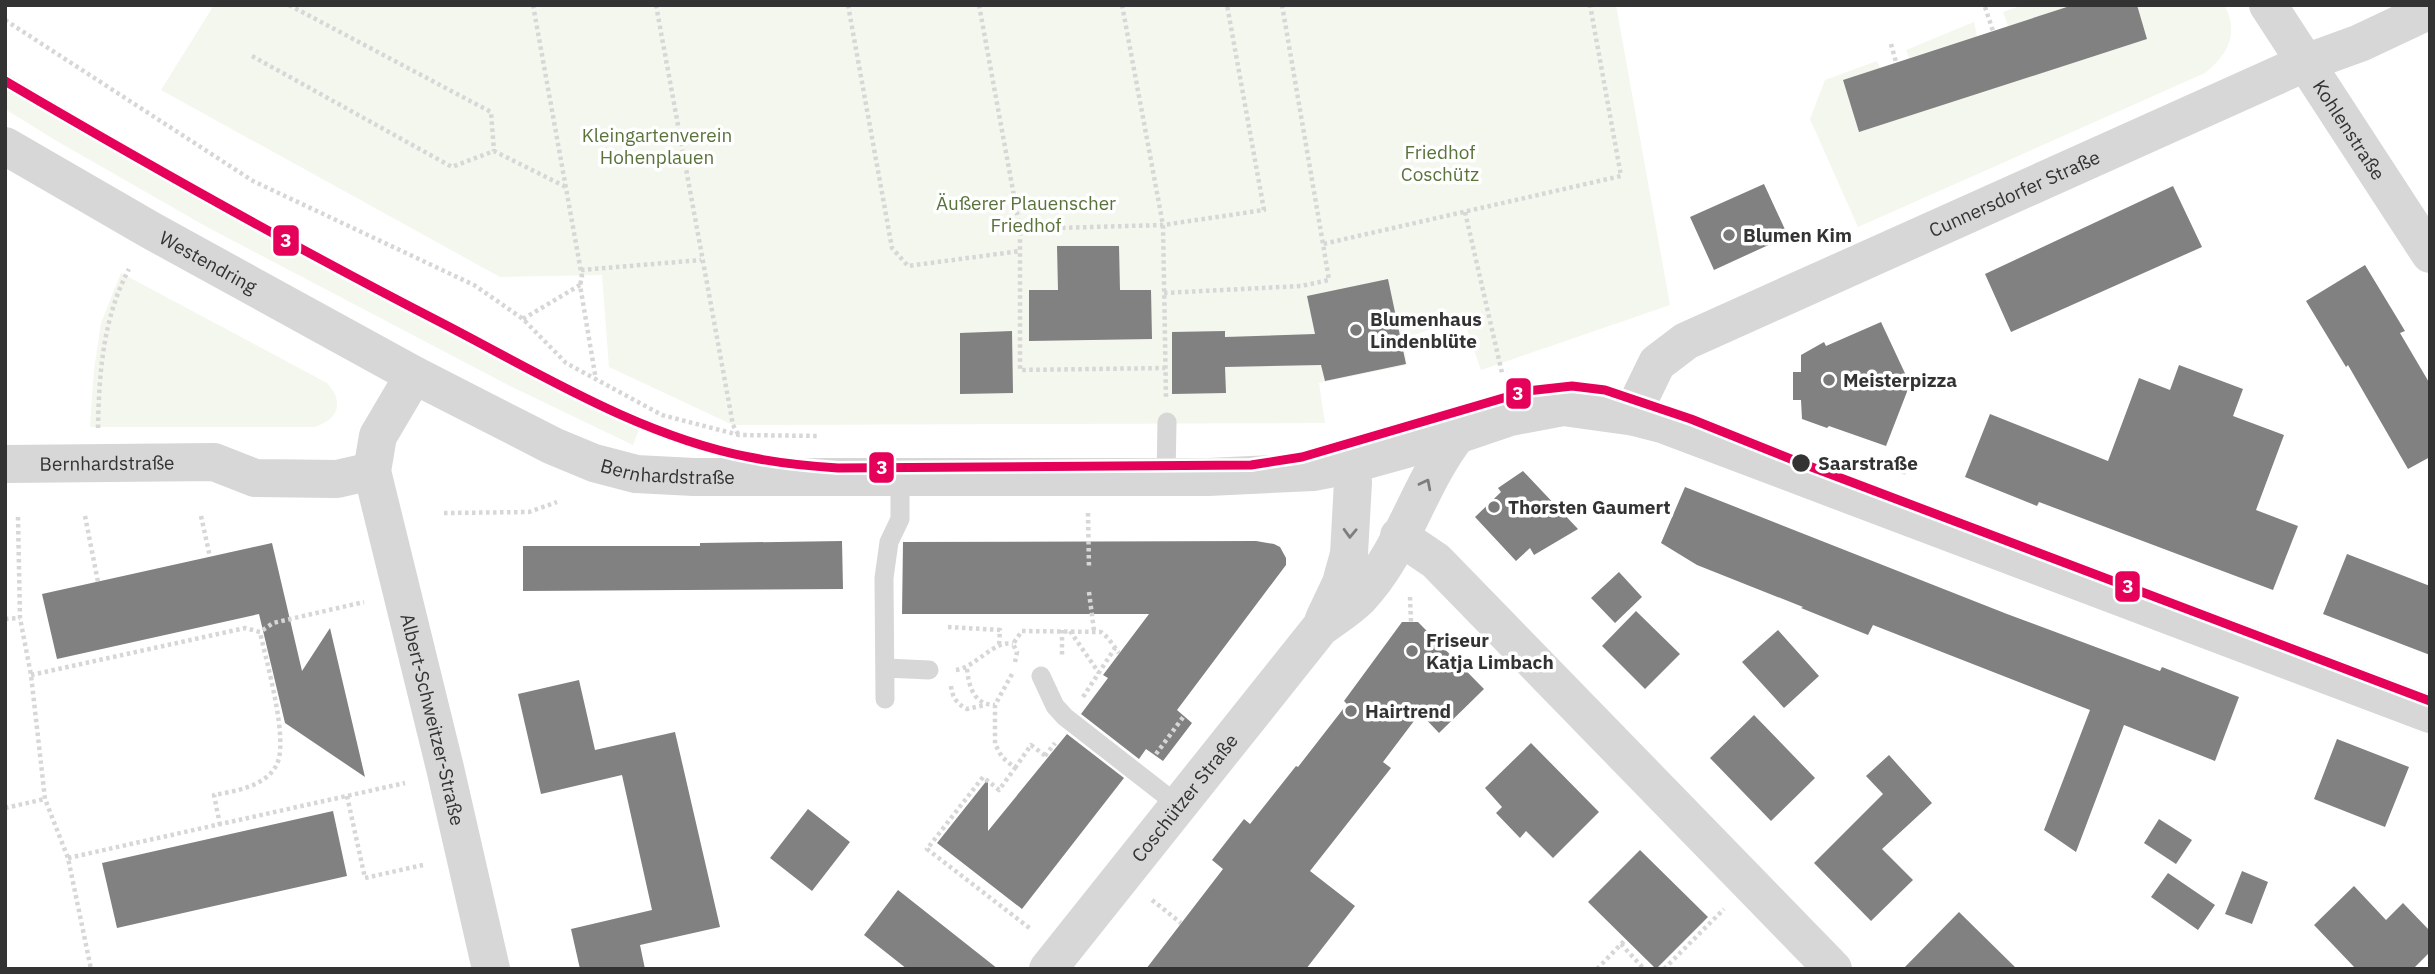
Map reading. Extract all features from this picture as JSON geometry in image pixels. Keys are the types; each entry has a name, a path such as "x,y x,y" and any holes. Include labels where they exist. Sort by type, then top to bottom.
{"street":[{"name":"Kohlenstraße","path":"2268,5 2430,254"},
{"name":"Cunnersdorfer Straße","path":"1635,417 1639,400 1657,363 1686,341 2305,63 2360,43 2430,10"},
{"name":"Westendring","path":"5,146 152,231 414,375"},
{"name":"Bernhardstraße","path":"414,375 553,446 594,463 636,474 695,477 1166,477 1312,472 1349,465 1457,435 1510,417 1563,407 1635,417 1711,442 2430,714"},
{"path":"372,471 378,436 414,375"},
{"name":"Coschützer Straße","path":"1043,952 1178,805 1320,628 1359,598 1382,566 1439,459 1457,435"},
{"name":"Bernhardstraße","path":"5,464 214,463 255,478 337,479 372,471"},
{"name":"Coschützer Straße","path":"1320,628 1341,583 1349,554 1353,482 1349,465"},
{"name":"Albert-Schweitzer-Straße","path":"372,471 491,969"},
{"path":"1399,536 1436,561 1833,969"}],"lane":[{"path":"1166,477 1167,422"},
{"path":"885,699 884,578 889,541 900,519 900,478"},
{"path":"886,668 929,670"},
{"path":"1041,676 1055,706 1065,717 1178,805"}],"path":[{"path":"289,5 491,112 494,152"},
{"path":"533,5 581,270 580,285 596,381"},
{"path":"656,5 701,260 733,425 739,435"},
{"path":"848,5 892,248 908,267 1020,251"},
{"path":"979,5 1020,229 1020,370 1165,369"},
{"path":"1122,5 1163,225 1167,422"},
{"path":"1020,229 1163,225 1264,210 1227,5"},
{"path":"1164,292 1301,286 1329,280 1282,5"},
{"path":"1323,244 1621,176 1590,5"},
{"path":"1985,7 1993,31"},
{"path":"5,20 253,181 474,285 523,319 565,363 662,415 739,435 829,436"},
{"path":"1891,44 1896,62"},
{"path":"252,56 452,167 494,152 566,187"},
{"path":"1465,212 1502,373"},
{"path":"581,270 701,260"},
{"path":"98,419 100,371 107,325 129,269"},
{"path":"523,319 580,285"},
{"path":"444,513 529,512 557,502"},
{"path":"1088,503 1089,568"},
{"path":"85,516 98,582"},
{"path":"201,516 210,557"},
{"path":"18,517 19,618 31,675 46,799 68,858 91,969"},
{"path":"1089,592 1094,631"},
{"path":"31,675 245,628 260,632 273,623 365,602"},
{"path":"5,619 19,618"},
{"path":"948,627 1000,630 999,644"},
{"path":"1062,630 1062,664"},
{"path":"1013,644 1023,631 1094,631 1108,638 1119,653"},
{"path":"1070,631 1099,674"},
{"path":"220,825 214,796 251,786 267,777 277,766 281,751 281,732 260,632"},
{"path":"929,670 950,671 967,668 999,644 1013,644 1017,652 1014,668 995,705 995,744 1002,757 1015,768"},
{"path":"1078,703 1115,648"},
{"path":"967,668 970,689 976,699 985,705"},
{"path":"950,671 952,694 960,706 967,709 995,705"},
{"path":"1151,761 1184,716"},
{"path":"1043,952 928,849 983,777 999,790 1031,745 1046,757"},
{"path":"68,858 405,783"},
{"path":"347,796 365,878 424,864"},
{"path":"5,808 46,799"},
{"path":"1150,899 1181,923"},
{"path":"1664,969 1732,901"},
{"path":"1597,969 1626,939"},
{"path":"1621,944 1644,969"}],"green space":[{"path":"214,5 1616,5 1670,305 1481,370 1463,318 1403,339 1407,365 1319,383 1325,423 733,425 609,367 602,275 500,277 161,90"},
{"path":"2023,5 2073,5 2008,26 2003,12"},
{"path":"2137,5 2224,5 2231,24 2231,34 2225,51 2205,73 1858,227 1810,119 1825,80 1877,61 1880,68 1843,80 1859,131 2147,39"},
{"path":"1974,22 1977,36 1909,58 1906,50"},
{"path":"5,72 186,181 460,326 616,406 644,417 633,445 510,386 207,227 55,140 5,109"},
{"path":"121,273 327,383 336,397 336,410 333,415 314,427 90,427 101,323"}],"building":[{"path":"2073,5 2137,5 2147,39 1859,132 1843,80"},
{"path":"1764,184 1788,236 1714,270 1690,217"},
{"path":"2173,186 2202,247 2011,332 1985,274"},
{"path":"1057,246 1119,246 1120,290 1151,290 1152,339 1029,341 1029,290 1058,290"},
{"path":"2365,265 2405,331 2400,333 2430,384 2430,457 2408,469 2348,365 2346,367 2306,301"},
{"path":"1388,279 1406,364 1325,381 1321,365 1225,367 1226,393 1172,394 1172,332 1225,331 1225,337 1315,334 1307,296"},
{"path":"1881,322 1910,384 1886,446 1802,419 1801,400 1793,400 1793,372 1801,372 1801,355 1824,342 1826,346"},
{"path":"1012,331 1013,393 960,394 960,333"},
{"path":"2179,365 2243,389 2233,416 2284,435 2256,510 2298,526 2273,590 2039,502 2037,506 1965,477 1990,414 2108,461 2139,378 2170,390"},
{"path":"1523,471 1578,529 1534,555 1530,548 1516,561 1475,517 1501,492 1498,488"},
{"path":"1685,487 2007,614 2160,671 2162,667 2239,697 2215,761 2124,725 2076,852 2044,830 2090,710 1873,625 1868,635 1697,565 1661,543"},
{"path":"842,541 843,589 523,591 523,546 700,546 700,543"},
{"path":"1256,541 1280,547 1286,558 1286,565 1177,710 1192,723 1163,761 1146,749 1139,759 1081,714 1108,678 1103,675 1149,614 902,614 903,542"},
{"path":"272,543 302,671 330,628 365,777 285,723 259,614 57,659 42,594"},
{"path":"2347,554 2430,586 2430,655 2323,614"},
{"path":"1619,572 1642,597 1615,623 1591,598"},
{"path":"1636,611 1680,654 1645,689 1602,646"},
{"path":"1402,622 1418,622 1484,689 1439,733 1420,713 1383,762 1391,768 1310,871 1355,906 1306,969 1146,969 1223,869 1212,860 1244,819 1250,824 1296,766 1298,767 1347,704 1344,701"},
{"path":"1778,630 1819,676 1784,708 1742,662"},
{"path":"579,680 595,750 675,732 720,927 640,945 645,969 580,969 571,929 652,910 622,775 541,794 518,694"},
{"path":"1754,715 1815,778 1771,821 1710,758"},
{"path":"1067,734 1124,778 1022,909 937,843 988,779 988,831"},
{"path":"2337,739 2409,767 2385,827 2314,799"},
{"path":"1531,743 1599,812 1553,858 1526,831 1520,838 1496,813 1502,807 1485,788"},
{"path":"1889,755 1932,803 1882,849 1913,880 1871,921 1814,863 1883,794 1866,776"},
{"path":"808,809 850,842 812,891 770,858"},
{"path":"333,811 347,876 117,928 102,863"},
{"path":"2159,819 2192,840 2176,864 2144,843"},
{"path":"1640,850 1708,917 1656,969 1588,902"},
{"path":"2242,871 2268,882 2252,924 2225,914"},
{"path":"2168,873 2215,905 2198,930 2151,897"},
{"path":"2354,886 2386,920 2403,903 2430,931 2430,952 2413,969 2356,969 2314,925"},
{"path":"898,890 998,969 907,969 864,935"},
{"path":"1959,912 2017,969 1903,969"}],"transit line":[{"name":"3","path":"5,81 275,234 552,381 629,418 708,447 771,461 838,468 1251,465 1302,457 1527,391 1572,386 1605,390 1691,419 2430,701"}],"place":[{"name":"Blumen Kim","path":"1729,235"},
{"name":"Blumenhaus Lindenblüte","path":"1356,330"},
{"name":"Meisterpizza","path":"1829,380"},
{"name":"Saarstraße","path":"1801,463"},
{"name":"Thorsten Gaumert","path":"1494,507"},
{"name":"Friseur Katja Limbach","path":"1412,651"},
{"name":"Hairtrend","path":"1351,711"}],"park label":[{"name":"Kleingartenverein Hohenplauen","path":"657,146"},
{"name":"Friedhof Coschütz","path":"1440,163"},
{"name":"Äußerer Plauenscher Friedhof","path":"1026,214"}]}
